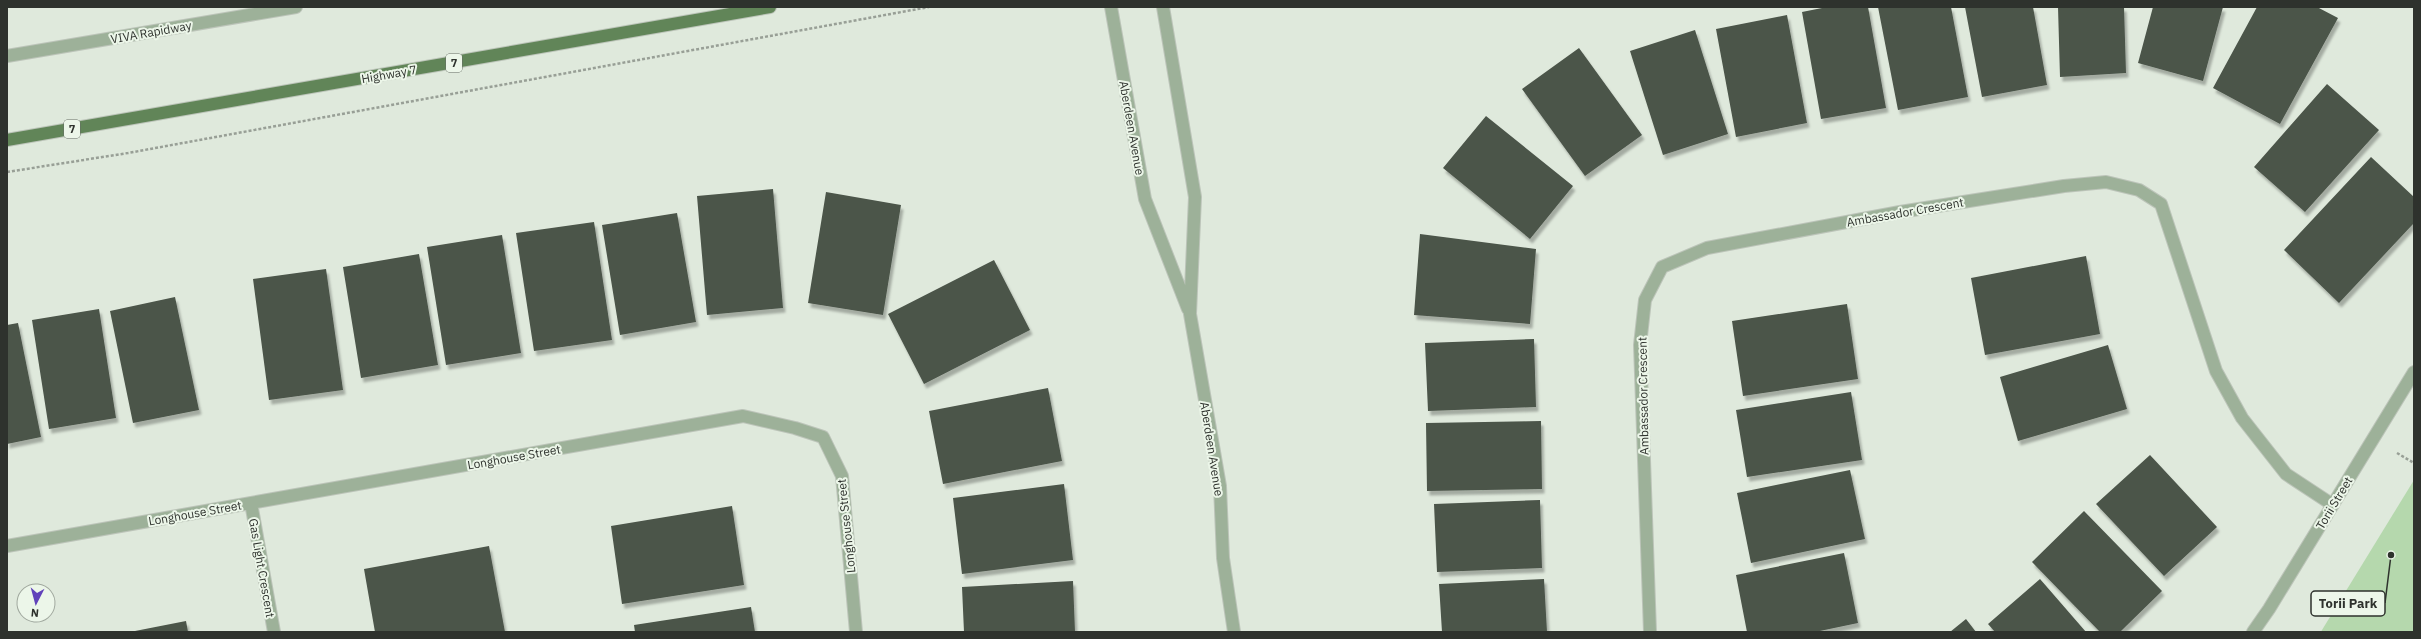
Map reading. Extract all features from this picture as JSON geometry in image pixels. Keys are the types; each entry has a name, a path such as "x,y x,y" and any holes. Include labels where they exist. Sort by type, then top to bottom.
{"main road":[{"name":"Highway 7","path":"7,140 770,7"}],"street":[{"name":"VIVA Rapidway","path":"7,56 296,7"},
{"name":"Aberdeen Avenue","path":"1111,7 1145,199 1190,314 1220,486 1223,558 1234,632"},
{"name":"Aberdeen Avenue","path":"1163,7 1195,197 1190,314"},
{"name":"Ambassador Crescent","path":"1650,632 1640,345 1645,300 1662,267 1707,248 1892,213 2064,186 2106,182 2139,190 2161,204 2216,371 2242,418 2286,474 2333,506"},
{"name":"Torii Street","path":"2253,632 2333,506 2414,372"},
{"name":"Longhouse Street","path":"7,546 743,416 795,428 823,438 842,476 856,632"},
{"name":"Gas Light Crescent","path":"251,504 274,632"}],"path":[{"path":"7,172 214,137 929,7"},
{"path":"2397,453 2414,463"}],"green space":[{"path":"2414,480 2414,632 2321,632 2322,630"}],"building":[{"path":"1827,7 1868,7 1886,108 1821,119 1802,12"},
{"path":"1878,7 1951,7 1968,97 1898,110"},
{"path":"1965,7 2033,7 2047,85 1982,97"},
{"path":"2058,7 2124,7 2126,73 2060,77"},
{"path":"2153,7 2223,7 2203,81 2138,63"},
{"path":"2257,7 2317,7 2338,18 2280,124 2213,88"},
{"path":"1787,15 1807,123 1736,137 1716,29"},
{"path":"1695,30 1728,134 1663,155 1630,51"},
{"path":"1579,48 1642,135 1585,176 1522,89"},
{"path":"2327,84 2379,130 2305,212 2254,167"},
{"path":"1486,116 1573,186 1530,239 1443,168"},
{"path":"2371,157 2414,197 2414,223 2339,303 2284,250"},
{"path":"773,189 783,308 707,315 697,196"},
{"path":"826,192 901,205 883,315 808,303"},
{"path":"677,213 696,322 620,335 602,225"},
{"path":"594,222 612,340 534,351 516,233"},
{"path":"1420,234 1536,249 1530,324 1414,315"},
{"path":"502,235 521,353 446,365 427,247"},
{"path":"419,254 438,365 361,378 343,267"},
{"path":"2086,256 2100,334 1985,355 1971,278"},
{"path":"994,260 1030,330 924,384 888,314"},
{"path":"326,269 343,390 269,400 253,279"},
{"path":"175,297 199,410 133,423 110,311"},
{"path":"1847,304 1858,379 1743,396 1732,321"},
{"path":"99,309 116,418 49,429 32,320"},
{"path":"18,323 41,437 7,444 7,325"},
{"path":"1534,339 1536,407 1428,411 1425,343"},
{"path":"2108,345 2127,409 2018,441 2000,377"},
{"path":"1048,388 1062,461 943,484 929,411"},
{"path":"1851,392 1862,460 1747,477 1736,410"},
{"path":"1541,421 1542,489 1427,491 1426,423"},
{"path":"2150,455 2217,527 2164,576 2096,504"},
{"path":"1850,470 1865,539 1751,563 1737,493"},
{"path":"1064,484 1073,560 962,574 953,498"},
{"path":"1540,500 1542,568 1437,572 1434,504"},
{"path":"732,506 744,585 622,604 611,526"},
{"path":"2084,511 2162,591 2120,632 2100,632 2032,562"},
{"path":"489,546 505,632 375,632 364,569"},
{"path":"1844,553 1858,623 1815,632 1747,632 1736,575"},
{"path":"1544,579 1547,632 1442,632 1439,584"},
{"path":"2040,579 2086,632 1995,632 1988,624"},
{"path":"1073,581 1075,632 964,632 962,587"},
{"path":"751,607 755,632 635,632 634,625"},
{"path":"1966,619 1976,632 1950,632"},
{"path":"186,621 188,632 135,632 135,631"}],"place":[{"name":"Torii Park","path":"2391,555"}]}
